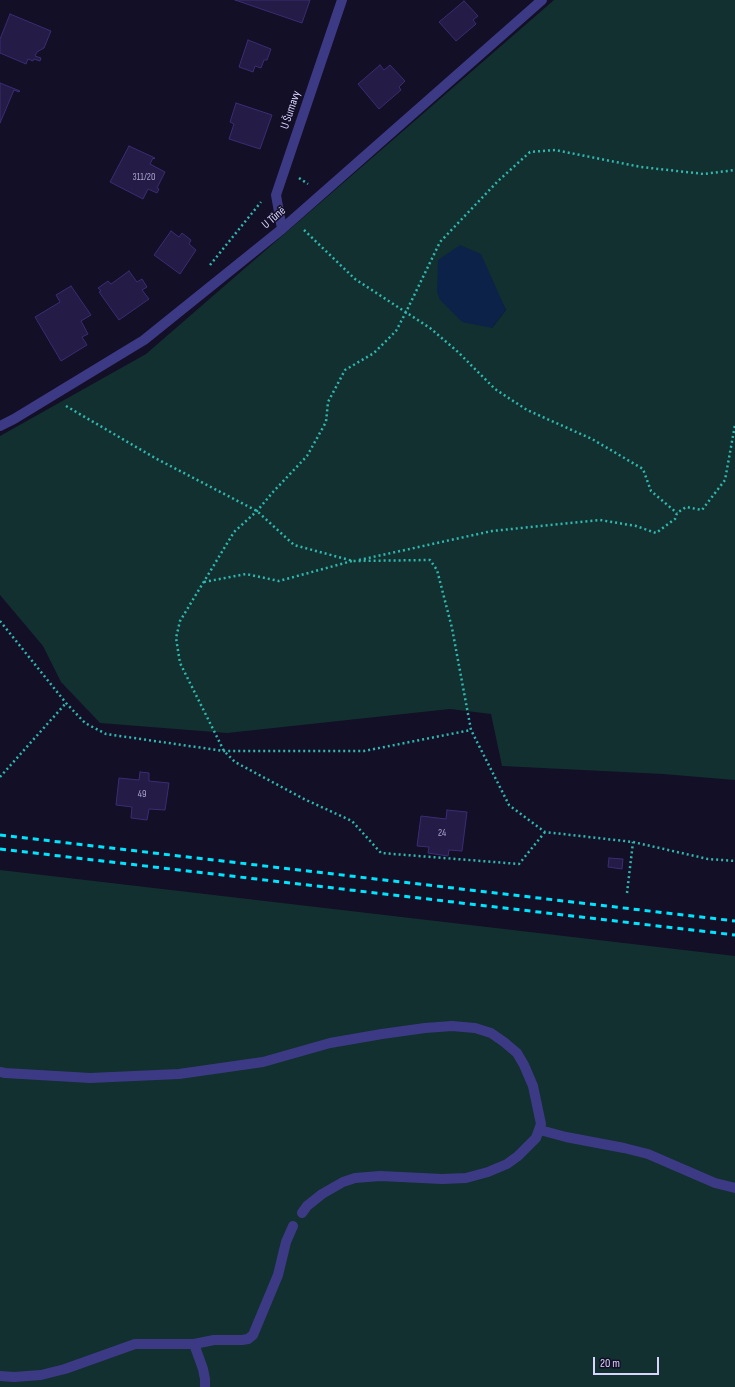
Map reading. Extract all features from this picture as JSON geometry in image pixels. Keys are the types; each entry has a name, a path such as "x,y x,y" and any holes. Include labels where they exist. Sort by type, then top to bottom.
{"street":[{"name":"U Šumavy","path":"282,229 276,195 342,0"},
{"name":"U Tůně","path":"0,426 144,340 282,229 542,0"},
{"path":"0,1072 90,1078 179,1074 263,1062 330,1043 389,1033 452,1026 475,1028 491,1033 517,1053 533,1086 541,1124 536,1138 518,1156 507,1164 488,1172 466,1178 442,1179 380,1176 355,1178 322,1194 307,1206 302,1213"},
{"path":"540,1130 648,1154 715,1184 735,1188"},
{"path":"0,1376 14,1377 41,1374 65,1369 135,1344 194,1344 214,1340 248,1340 253,1335 278,1275 286,1242 293,1226"},
{"path":"194,1344 203,1369 205,1387"}],"path":[{"path":"545,832 519,864 381,853 352,821 304,800 235,762 224,751 180,663 176,638 180,620 234,532 257,511 307,456 326,422 328,402 346,370 374,353 396,331 440,242 498,181 530,152 555,150 641,167 704,174 735,170"},
{"path":"208,266 264,198"},
{"path":"292,220 355,278 430,328 458,352 495,388 527,410 592,439 643,470 651,491 677,513"},
{"path":"50,397 155,458 257,511 294,545 352,561 430,560 437,570 452,628 471,730 509,805 545,832 633,842 708,859 735,861"},
{"path":"203,582 246,574 279,581 352,561 492,531 600,520 636,526 656,533 675,519 677,513 686,507 702,510 725,480 735,425"},
{"path":"0,621 66,703 85,723 106,734 224,751 364,751 471,730"},
{"path":"0,777 66,703"},
{"path":"627,893 633,842"}],"green space":[{"path":"554,0 735,0 735,780 663,774 502,766 491,714 450,709 227,733 100,723 61,682 43,646 0,595 0,436 146,354","holes":["494,286 506,310 492,328"]},
{"path":"0,870 735,956 735,1387 0,1387"}],"water":[{"path":"460,245 481,254 506,310 492,328 462,322 440,300 437,292 438,260"}],"building":[{"path":"235,0 310,0 302,23"},
{"path":"464,1 478,16 473,20 476,24 456,41 439,22"},
{"path":"10,14 51,31 44,48 37,52 35,56 41,58 40,61 28,59 26,64 0,53 0,39"},
{"path":"248,40 271,49 267,60 264,60 261,68 255,66 253,72 239,67"},
{"path":"380,65 384,70 390,65 405,81 399,87 401,90 379,109 358,84"},
{"path":"0,83 20,91 14,90 0,123"},
{"path":"236,103 272,115 260,149 229,139 234,124 230,122"},
{"path":"129,146 155,158 153,158 150,164 165,172 157,188 159,189 157,193 148,189 143,199 110,182"},
{"path":"171,231 179,237 182,233 191,240 189,244 196,250 180,274 154,255"},
{"path":"129,271 137,282 142,279 147,287 142,290 149,299 119,320 99,292 101,291 98,288 108,281 111,284"},
{"path":"71,286 91,315 81,321 88,334 82,337 87,345 61,361 35,317 60,302 56,295"},
{"path":"140,772 149,773 149,781 169,783 165,810 149,809 147,820 131,818 132,807 116,805 119,778 139,780"},
{"path":"447,810 467,812 462,851 449,850 448,856 428,853 429,847 417,846 421,816 446,819"},
{"path":"609,858 623,859 622,869 608,867"}],"railway":[{"path":"0,835 735,921"},
{"path":"0,849 735,935"}]}
